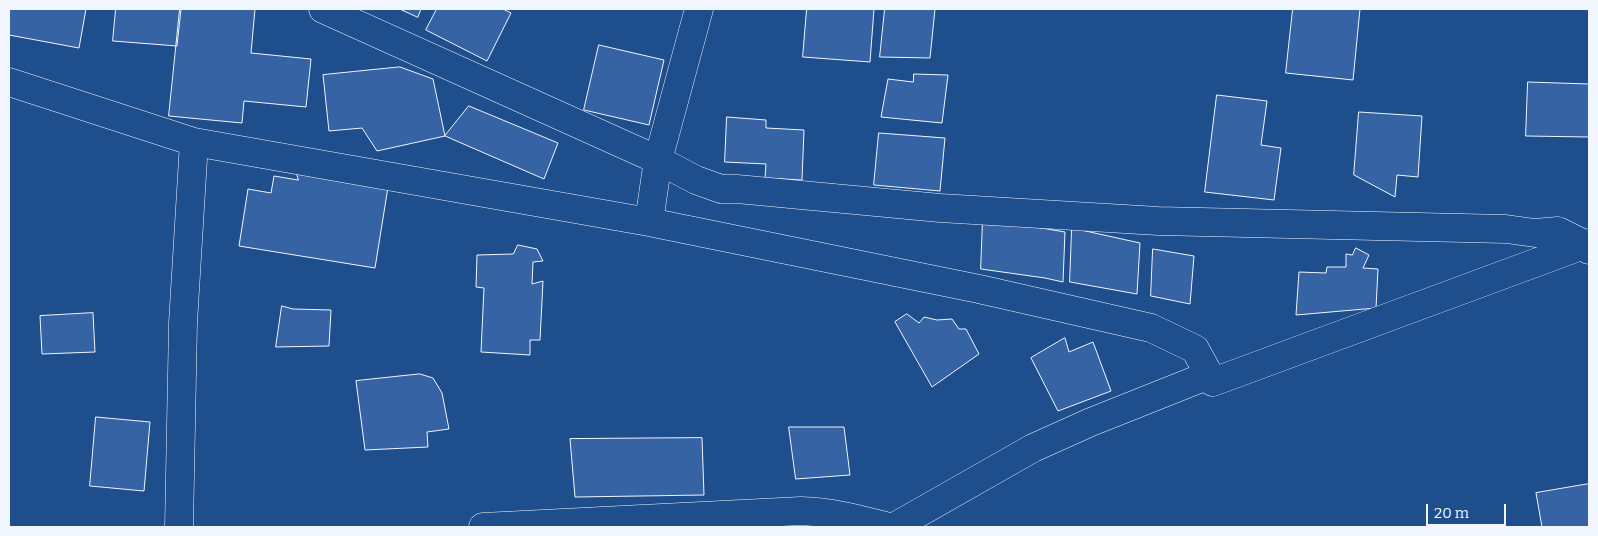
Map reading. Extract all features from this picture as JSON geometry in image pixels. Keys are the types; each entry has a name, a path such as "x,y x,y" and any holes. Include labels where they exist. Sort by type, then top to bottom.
{"street":[{"path":"323,9 658,160 696,180 721,189 940,208 1158,221 1506,229 1535,233 1558,231 1588,246"},
{"path":"649,222 658,160 699,9"},
{"path":"9,82 194,142 649,222 988,291 1152,328 1195,350 1213,382"},
{"path":"179,527 183,323 194,142"},
{"path":"894,527 1033,448 1091,422 1204,377 1213,382 1588,246"},
{"path":"483,527 802,511 845,515 889,527"}],"building":[{"path":"9,9 86,9 79,48 9,35"},
{"path":"116,9 181,9 177,46 113,41"},
{"path":"180,9 255,9 251,53 311,59 306,107 244,101 242,123 169,116"},
{"path":"400,9 421,9 418,17"},
{"path":"437,9 503,9 511,13 487,61 426,30"},
{"path":"807,9 874,9 870,62 803,57"},
{"path":"885,9 935,9 930,58 880,57"},
{"path":"1293,9 1360,9 1353,80 1286,73"},
{"path":"599,45 664,60 649,125 584,110"},
{"path":"400,67 433,79 445,136 377,151 362,128 329,131 323,75"},
{"path":"914,74 948,75 942,123 881,117 888,79 913,82"},
{"path":"1528,82 1589,84 1589,137 1526,136"},
{"path":"1217,95 1267,101 1261,145 1281,148 1274,200 1205,192"},
{"path":"469,106 558,143 544,179 445,136"},
{"path":"1359,112 1422,116 1418,177 1397,175 1395,197 1354,175"},
{"path":"727,117 766,120 766,128 804,130 802,180 765,178 766,164 725,162"},
{"path":"879,133 945,138 940,191 874,185"},
{"path":"295,167 389,181 375,268 239,246 248,189 271,193 274,176 298,180"},
{"path":"983,218 1065,232 1063,282 981,269"},
{"path":"1072,228 1140,243 1137,294 1070,282"},
{"path":"518,245 537,249 543,261 533,262 532,284 543,281 540,340 530,340 530,355 481,352 484,288 476,287 477,255 513,254"},
{"path":"1356,248 1369,255 1363,268 1378,269 1376,308 1296,315 1299,272 1326,273 1327,267 1346,267 1346,254 1352,255"},
{"path":"1153,249 1194,256 1190,304 1151,296"},
{"path":"282,306 293,309 331,310 329,346 276,347"},
{"path":"93,313 95,352 42,354 40,316"},
{"path":"907,314 919,323 924,317 937,320 952,319 959,329 966,329 979,354 932,387 895,322"},
{"path":"1065,338 1069,352 1093,342 1111,391 1058,411 1031,358"},
{"path":"420,374 433,378 442,393 449,429 427,432 428,447 365,450 356,381"},
{"path":"96,417 150,422 144,491 90,486"},
{"path":"789,427 844,427 850,475 796,479"},
{"path":"702,438 704,495 575,497 570,439"},
{"path":"1589,484 1589,527 1542,527 1536,493"}]}
